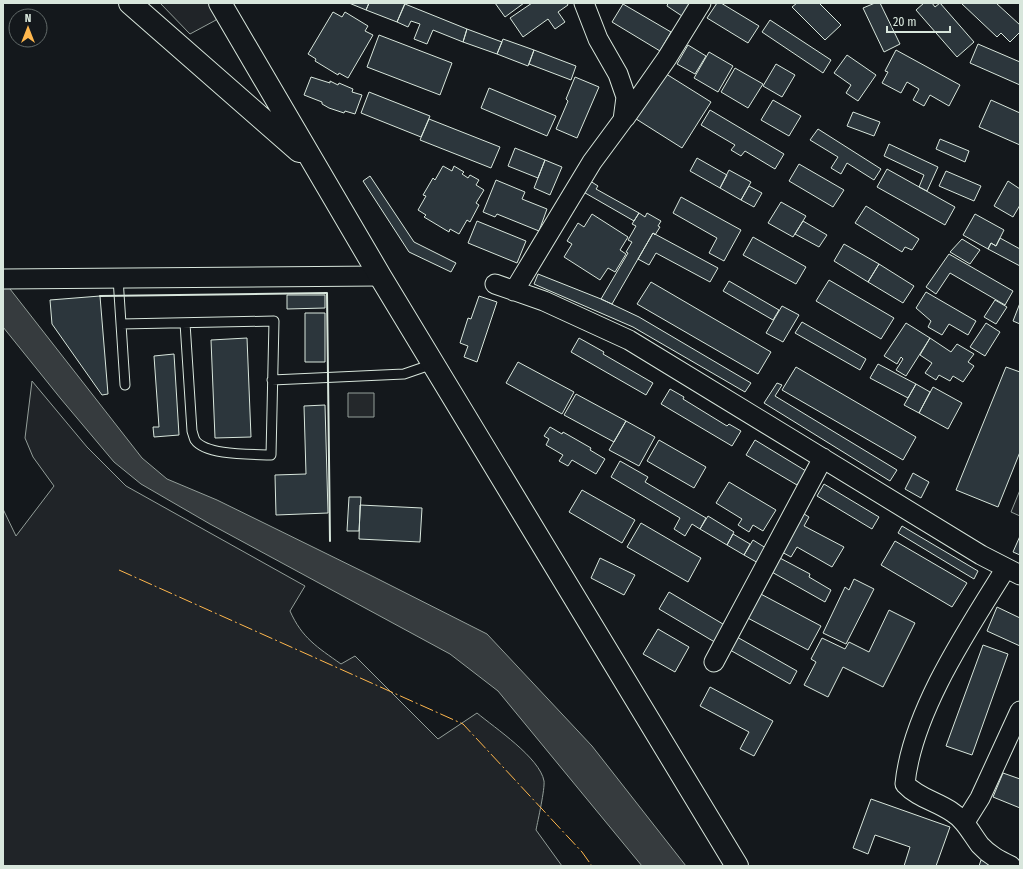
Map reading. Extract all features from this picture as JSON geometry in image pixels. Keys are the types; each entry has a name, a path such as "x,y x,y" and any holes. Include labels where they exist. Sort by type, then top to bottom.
{"main road":[{"path":"130,3 314,164"},
{"path":"220,3 380,276 737,866"}],"street":[{"path":"584,3 598,39 618,74 626,97 623,120"},
{"path":"514,291 592,162 667,58 701,3"},
{"path":"8,279 380,276"},
{"path":"495,284 544,301 629,340 981,555 1013,571 957,647 922,717 907,764 905,784 913,792 952,812 964,822 990,855 1011,866"},
{"path":"714,662 823,458"},
{"path":"964,822 980,798 1020,711"}],"lane":[{"path":"118,278 126,386"},
{"path":"121,324 274,321 271,455 228,453 208,449 196,441 192,431 185,323"},
{"path":"272,380 404,374 433,364"}],"shaded area":[{"path":"160,3 210,3 217,17 216,20 190,34"},
{"path":"3,280 142,458 167,479 217,500 487,634 592,746 686,866 642,866 498,691 450,654 210,524 141,484 114,462 3,327"},
{"path":"32,381 87,447 126,486 305,586 290,611 305,635 317,647 341,664 355,656 438,739 477,713 526,753 541,772 544,781 536,830 562,866 3,866 3,509 16,536 54,486 33,457 25,438"},
{"path":"348,393 374,393 374,417 348,417"},
{"path":"1020,490 1020,516 1011,512"}],"building":[{"path":"349,3 369,3 366,10"},
{"path":"369,3 405,3 397,22 366,10"},
{"path":"495,3 524,3 505,17"},
{"path":"532,3 567,3 568,5 558,12 565,22 555,29 548,19 523,37 510,18"},
{"path":"668,3 691,3 682,16 667,6"},
{"path":"717,3 721,3 759,26 748,43 707,18"},
{"path":"797,3 819,3 841,25 825,40 792,7"},
{"path":"875,3 880,3 900,44 884,52 863,8"},
{"path":"924,3 932,3 935,7 940,3 974,42 957,57 916,10"},
{"path":"961,3 996,3 1020,25 1020,32 1010,42 1001,33 997,37"},
{"path":"405,4 467,29 463,42 433,30 427,44 414,39 420,24 411,21 408,27 397,22"},
{"path":"623,4 671,32 660,51 612,22"},
{"path":"333,12 342,17 345,12 368,26 365,31 373,35 348,78 339,73 338,75 315,61 316,59 308,54"},
{"path":"770,20 831,60 823,73 762,32"},
{"path":"467,29 502,42 497,54 463,42"},
{"path":"379,35 452,63 440,95 367,67"},
{"path":"503,39 534,50 528,66 497,54"},
{"path":"978,44 1020,62 1020,85 970,63"},
{"path":"688,45 706,56 695,74 677,64"},
{"path":"534,50 576,66 571,80 529,64"},
{"path":"896,50 960,85 949,106 930,95 924,106 913,100 919,89 907,82 901,93 882,83 888,72 885,71"},
{"path":"709,52 733,66 718,92 694,78"},
{"path":"847,55 876,75 858,101 846,93 851,85 834,73"},
{"path":"776,64 795,75 782,97 763,86"},
{"path":"735,68 763,84 748,108 721,92"},
{"path":"663,72 711,102 682,148 633,117"},
{"path":"311,77 330,83 330,81 338,85 339,83 353,89 352,92 362,95 355,114 345,111 344,113 329,108 322,104 322,102 304,95"},
{"path":"575,77 599,87 577,138 556,129 568,101 566,99"},
{"path":"489,88 556,116 547,136 481,108"},
{"path":"369,92 430,116 421,137 361,113"},
{"path":"773,100 801,116 789,136 761,120"},
{"path":"991,100 1020,113 1020,145 979,127"},
{"path":"710,110 784,154 775,169 745,151 741,156 731,150 735,145 701,125"},
{"path":"853,112 880,122 874,136 847,126"},
{"path":"429,119 500,147 491,168 420,140"},
{"path":"818,129 881,169 874,180 847,163 841,174 831,168 838,157 810,140"},
{"path":"940,139 969,151 965,162 936,149"},
{"path":"889,144 938,167 927,191 919,187 924,175 884,156"},
{"path":"515,148 545,160 538,178 508,166"},
{"path":"697,158 727,175 720,188 690,171"},
{"path":"545,160 562,167 550,195 534,188"},
{"path":"799,164 844,190 833,207 789,181"},
{"path":"443,166 452,171 454,166 464,172 462,174 468,178 470,175 479,180 476,185 484,190 476,203 479,205 470,222 467,220 459,234 450,229 449,232 424,217 426,215 418,210 426,196 423,195 433,178 435,180"},
{"path":"887,169 955,207 945,225 877,187"},
{"path":"729,170 751,182 741,200 720,188"},
{"path":"946,171 981,186 974,201 939,186"},
{"path":"370,176 414,242 456,263 451,272 409,252 363,181"},
{"path":"587,179 598,186 596,189 639,213 634,221 580,190"},
{"path":"496,180 525,192 522,199 547,209 539,231 497,214 495,217 483,212"},
{"path":"1008,181 1020,189 1020,205 1013,217 994,206"},
{"path":"749,186 762,193 754,207 741,200"},
{"path":"681,197 741,230 724,261 709,253 717,238 673,213"},
{"path":"781,202 806,216 793,237 768,223"},
{"path":"866,206 919,239 912,250 905,247 902,252 855,223"},
{"path":"639,213 645,217 647,213 661,221 658,226 660,227 655,235 653,233 612,304 601,299 628,253 626,252 632,242 628,240 636,226 632,224"},
{"path":"592,214 628,237 620,250 626,254 615,272 608,268 600,280 564,257 572,244 567,241 578,223 584,227"},
{"path":"975,214 1004,230 996,246 991,243 988,249 963,235"},
{"path":"477,221 526,241 517,263 468,243"},
{"path":"803,221 827,235 819,247 795,234"},
{"path":"653,233 718,268 710,282 656,253 649,265 638,259"},
{"path":"753,237 806,267 796,284 743,255"},
{"path":"1000,238 1020,249 1020,266 988,249 991,243 996,246"},
{"path":"962,239 980,250 970,264 950,252"},
{"path":"844,244 879,264 868,282 834,261"},
{"path":"949,254 1013,291 1005,305 950,273 936,294 926,287"},
{"path":"879,264 914,286 903,303 868,282"},
{"path":"538,274 601,299 639,317 751,383 745,392 633,327 534,284"},
{"path":"829,280 894,318 881,339 816,301"},
{"path":"729,281 779,310 773,320 723,291"},
{"path":"651,282 771,352 758,374 637,304"},
{"path":"926,292 976,321 968,335 949,324 942,335 928,327 931,321 916,308"},
{"path":"287,295 325,295 325,308 287,309"},
{"path":"100,296 108,394 102,395 52,324 50,300"},
{"path":"479,296 497,302 477,362 464,357 468,346 460,343 468,318 471,319"},
{"path":"995,300 1007,307 996,324 984,317"},
{"path":"1020,303 1020,324 1013,321"},
{"path":"782,306 799,315 783,342 766,333"},
{"path":"305,313 325,313 325,362 305,362"},
{"path":"802,322 866,359 860,370 795,333"},
{"path":"906,323 930,338 906,376 896,370 903,359 901,357 897,364 884,356"},
{"path":"986,323 1000,332 985,356 970,347"},
{"path":"247,338 251,437 215,438 211,340"},
{"path":"579,338 604,352 603,354 653,383 646,395 571,352"},
{"path":"930,338 951,352 957,344 974,354 968,362 974,366 963,382 953,376 950,381 939,375 936,380 925,373 932,363 920,355"},
{"path":"174,354 179,435 154,437 153,427 159,427 154,356"},
{"path":"518,362 574,392 562,414 506,383"},
{"path":"878,364 916,384 908,398 870,378"},
{"path":"796,367 916,437 903,460 782,390"},
{"path":"1006,367 1020,372 1020,452 998,507 956,490"},
{"path":"777,383 782,385 775,396 897,470 890,481 764,403"},
{"path":"916,384 930,392 919,413 904,405"},
{"path":"933,387 962,403 948,429 919,413"},
{"path":"670,389 684,397 683,399 727,426 729,424 741,431 732,446 661,404"},
{"path":"576,394 626,421 614,442 564,415"},
{"path":"325,405 328,513 276,515 275,475 306,474 304,406"},
{"path":"626,421 655,437 639,466 609,450"},
{"path":"550,427 562,434 563,432 591,448 590,450 605,459 596,474 572,460 568,466 559,461 563,455 546,445 549,439 544,436"},
{"path":"659,440 706,467 694,488 647,461"},
{"path":"755,440 806,471 797,485 746,455"},
{"path":"620,461 648,477 645,482 706,518 700,529 692,524 685,536 674,529 680,518 611,477"},
{"path":"913,473 929,482 921,498 905,489"},
{"path":"729,482 776,510 763,531 753,525 749,532 738,525 742,519 716,503"},
{"path":"824,484 879,517 872,529 817,496"},
{"path":"582,490 635,520 622,543 569,512"},
{"path":"349,497 361,497 359,531 347,531"},
{"path":"360,505 422,508 420,542 359,539"},
{"path":"801,512 809,517 804,526 844,547 832,567 797,547 791,557 780,551"},
{"path":"708,516 734,532 727,545 700,529"},
{"path":"641,523 701,558 688,582 627,547"},
{"path":"902,526 978,571 974,579 898,533"},
{"path":"733,534 750,544 744,555 727,545"},
{"path":"1020,536 1020,555 1013,552"},
{"path":"753,540 769,550 760,564 744,555"},
{"path":"895,541 967,583 952,607 881,565"},
{"path":"778,557 810,574 809,577 831,590 825,602 770,571"},
{"path":"600,558 635,575 624,595 591,578"},
{"path":"854,579 874,589 846,644 823,633 845,587 849,590"},
{"path":"669,592 728,627 718,644 659,609"},
{"path":"757,592 821,626 808,650 744,616"},
{"path":"997,607 1020,618 1020,646 987,631"},
{"path":"889,610 915,623 883,687 843,667 828,697 804,685 816,662 811,659 822,638 845,649 849,642 869,652"},
{"path":"658,629 689,647 675,672 643,654"},
{"path":"737,637 797,671 790,684 730,650"},
{"path":"983,645 1008,654 972,755 946,746"},
{"path":"710,687 773,721 754,756 740,749 749,732 700,706"},
{"path":"1003,773 1020,779 1020,808 993,797"},
{"path":"871,799 950,827 936,866 904,866 910,847 875,835 868,854 853,848"},
{"path":"981,860 993,866 979,866"}],"wall":[{"path":"100,296 327,293 330,541"}],"power":[{"path":"119,570 463,724 582,852 592,866"}]}
